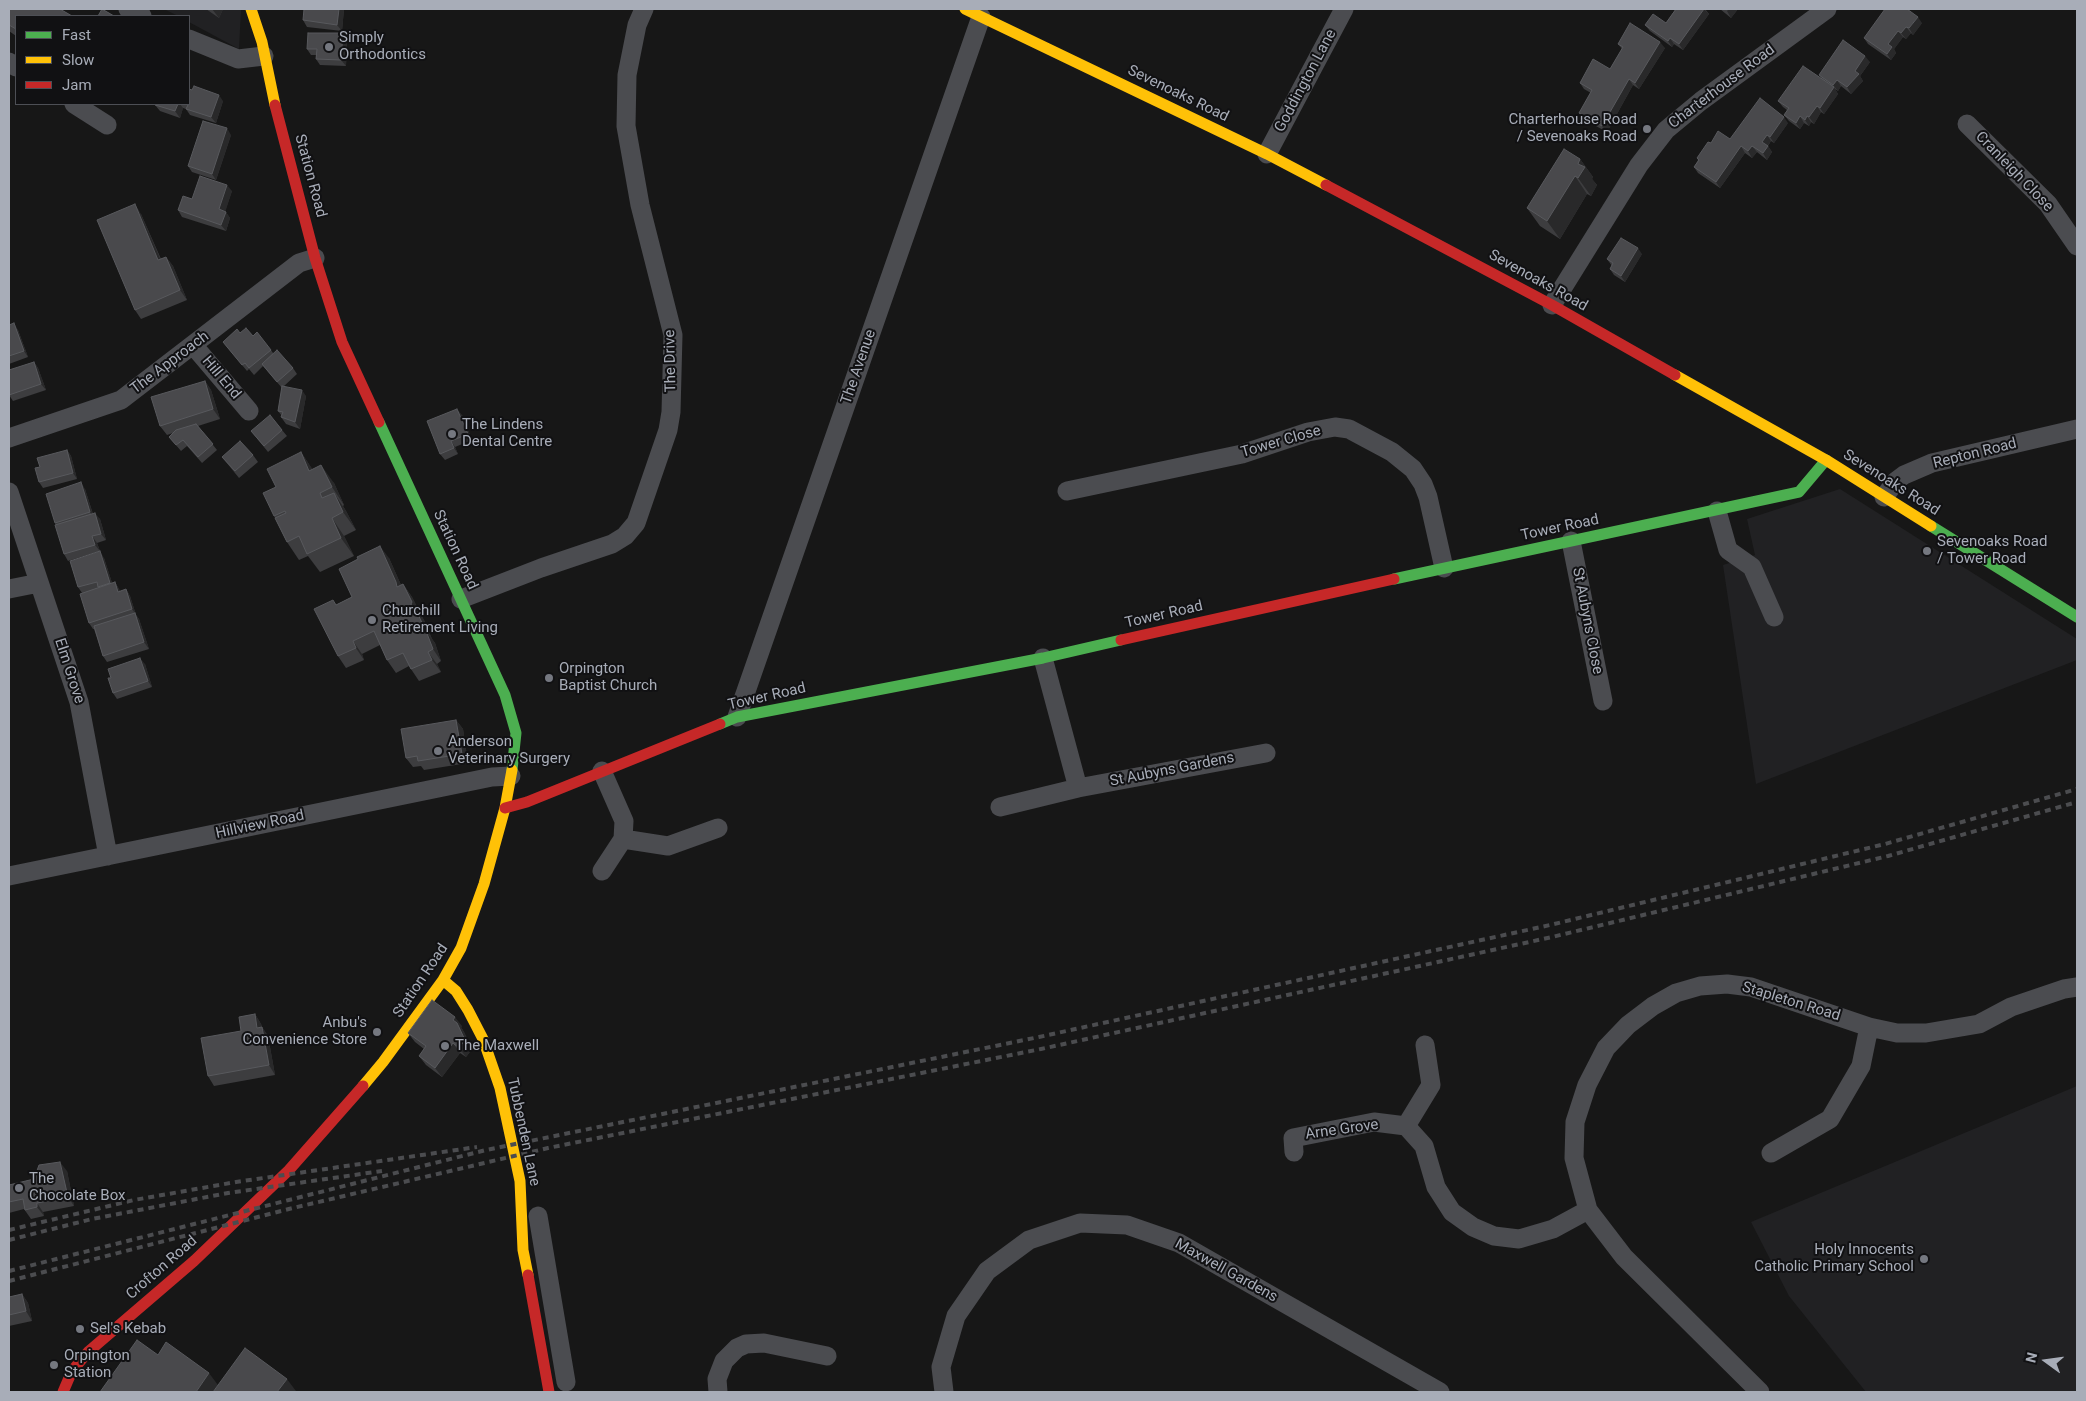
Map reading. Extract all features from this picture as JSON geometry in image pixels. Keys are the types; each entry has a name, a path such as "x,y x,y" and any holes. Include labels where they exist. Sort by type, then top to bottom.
{"main road":[{"name":"Station Road","path":"251,9 263,49 315,258 342,342 505,695 514,721 516,745 505,808 484,884 457,955 443,980 383,1062 289,1170"},
{"name":"Sevenoaks Road","path":"983,14 1268,154 1552,306 1826,460 2077,617"},
{"path":"263,49 269,19"},
{"name":"Tower Road","path":"505,808 527,802 737,717 1042,658 1444,568 1799,492 1826,460"},
{"name":"Tubbenden Lane","path":"443,980 456,990 465,1004 482,1039 500,1088 520,1182 523,1250 548,1389"},
{"name":"Crofton Road","path":"63,1392 72,1371 88,1352 200,1256 289,1170"}],"street":[{"path":"128,9 140,15"},
{"name":"The Drive","path":"461,599 541,568 612,544 625,536 636,523 668,430 671,412 673,335 640,205 626,126 627,75 637,25 644,9"},
{"name":"Goddington Lane","path":"1268,154 1344,9"},
{"name":"Charterhouse Road","path":"1552,306 1640,165 1666,130 1701,101 1827,9"},
{"name":"The Avenue","path":"737,717 983,14"},
{"path":"190,39 238,59 263,49"},
{"path":"76,105 107,125"},
{"name":"Cranleigh Close","path":"1966,124 2048,204 2077,246"},
{"name":"The Approach","path":"9,438 121,400 299,263 315,258"},
{"name":"Hill End","path":"194,345 249,411"},
{"name":"Tower Close","path":"1067,491 1242,454 1308,432 1335,427 1349,429 1392,452 1413,469 1423,484 1428,497 1444,568"},
{"name":"Repton Road","path":"1884,497 1904,474 1932,463 2077,430"},
{"name":"Elm Grove","path":"9,492 79,702 108,856"},
{"path":"1717,511 1728,550 1752,567 1774,617"},
{"name":"St Aubyns Close","path":"1571,541 1602,700"},
{"path":"9,589 39,583"},
{"path":"1042,658 1078,788"},
{"name":"St Aubyns Gardens","path":"1000,807 1078,788 1266,752"},
{"path":"602,771 624,821 623,839 602,871"},
{"name":"Hillview Road","path":"9,876 492,777 511,776"},
{"path":"623,839 668,846 718,828"},
{"name":"Stapleton Road","path":"1760,1392 1624,1256 1588,1210 1574,1158 1575,1122 1586,1085 1606,1048 1628,1025 1653,1006 1676,993 1700,986 1727,984 1751,987 1869,1027 1898,1034 1926,1033 1979,1024 2011,1007 2064,988 2077,987"},
{"path":"1771,1153 1830,1119 1862,1066 1869,1027"},
{"path":"1424,1045 1431,1085 1406,1126 1424,1146 1436,1187 1452,1212 1473,1228 1494,1236 1518,1238 1553,1229 1588,1210"},
{"name":"Arne Grove","path":"1294,1152 1293,1138 1374,1122 1406,1126"},
{"path":"538,1216 567,1387 548,1389"},
{"name":"Maxwell Gardens","path":"944,1392 941,1367 956,1316 986,1271 1029,1240 1080,1223 1126,1226 1179,1244 1440,1392"},
{"path":"718,1392 717,1379 724,1361 737,1348 746,1344 764,1343 827,1356"}],"shaded area":[{"path":"164,9 241,9 239,49 190,23 190,15 176,15"},
{"path":"1840,489 2077,639 2077,660 1756,784 1723,565 1755,555 1747,519"},
{"name":"Holy Innocents Catholic Primary School","path":"2077,1086 2077,1392 1866,1392 1789,1296 1751,1222"}],"building":[{"path":"9,9 60,9 70,15 15,15 15,28 9,25"},
{"path":"102,9 112,15 99,15"},
{"path":"304,9 339,9 337,25 303,20"},
{"path":"1676,9 1704,9 1679,44 1670,38 1668,41 1645,25 1653,14 1666,23"},
{"path":"1885,9 1907,9 1918,17 1909,28 1906,27 1901,33 1898,31 1888,44 1892,47 1887,54 1864,38"},
{"path":"1630,23 1660,42 1635,83 1629,79 1602,126 1579,113 1592,90 1580,83 1593,59 1610,69 1623,47 1618,44"},
{"name":"Simply Orthodontics","path":"308,33 343,33 341,60 316,59 317,49 307,49"},
{"path":"1843,40 1865,56 1855,71 1859,74 1847,87 1837,80 1833,85 1819,75"},
{"path":"1803,66 1834,87 1820,108 1817,106 1805,120 1800,116 1796,123 1784,115 1789,108 1778,101"},
{"path":"194,86 219,95 211,117 186,109 190,105 190,89 192,90"},
{"path":"1760,98 1784,117 1770,137 1767,135 1762,142 1768,146 1763,153 1752,146 1748,151 1741,146 1716,182 1694,167 1699,160 1697,158 1708,142 1711,143 1718,131 1730,139"},
{"path":"155,105 178,105 175,111"},
{"path":"203,121 227,128 212,174 188,166"},
{"path":"1564,149 1580,159 1578,164 1585,167 1578,178 1575,176 1547,221 1527,208"},
{"path":"200,176 227,185 219,209 226,212 221,225 178,210 183,196 192,199"},
{"path":"135,204 158,260 166,257 180,290 135,310 97,220"},
{"path":"1621,238 1638,248 1621,276 1610,269 1613,263 1607,259"},
{"path":"14,323 24,351 9,356 9,325"},
{"path":"246,328 253,336 257,332 271,350 249,368 245,363 242,365 223,342 237,329 240,333"},
{"path":"277,350 293,368 277,382 262,364"},
{"path":"34,362 41,384 9,395 9,370"},
{"path":"205,381 213,409 160,426 151,397"},
{"path":"282,386 302,390 295,422 281,417 283,412 278,411"},
{"name":"The Lindens Dental Centre","path":"457,409 468,434 451,441 454,448 440,454 427,421"},
{"path":"270,415 282,430 264,446 251,431"},
{"path":"196,424 213,444 198,457 183,440 176,445 169,437 176,430"},
{"path":"240,441 253,455 235,471 222,457"},
{"path":"67,450 73,473 39,482 35,468 40,467 37,458"},
{"path":"301,452 309,471 321,465 332,487 320,493 322,498 334,493 343,512 332,518 341,538 307,554 299,536 287,542 275,518 286,513 285,511 274,516 263,493 276,487 267,469"},
{"path":"81,482 90,512 55,523 46,494"},
{"path":"95,513 101,534 92,536 95,545 64,554 55,525"},
{"name":"Churchill Retirement Living","path":"380,546 397,587 403,584 412,602 413,609 415,608 424,627 421,629 422,633 426,631 433,649 428,652 432,660 411,669 403,653 387,660 374,631 353,641 356,648 338,656 314,609 333,600 336,605 352,597 339,569 358,559 357,557"},
{"path":"100,551 110,583 98,587 97,582 78,587 70,561"},
{"path":"115,582 118,592 126,589 132,609 89,623 80,594"},
{"path":"135,613 144,642 103,656 94,626"},
{"path":"140,658 148,681 113,693 108,678 111,678 108,669"},
{"name":"Anderson Veterinary Surgery","path":"456,720 462,754 418,761 417,756 406,758 401,729"},
{"name":"The Maxwell","path":"432,1000 455,1017 453,1020 457,1023 465,1040 459,1048 453,1043 435,1068 419,1056 426,1046 408,1033"},
{"path":"255,1014 257,1028 262,1027 269,1065 208,1076 201,1038 241,1031 239,1017"},
{"path":"60,1162 68,1197 37,1203 37,1207 25,1210 23,1199 9,1202 9,1185 34,1179 39,1165"},
{"path":"22,1294 26,1311 9,1315 9,1297"},
{"path":"137,1340 158,1355 166,1342 209,1373 196,1392 100,1392"},
{"path":"245,1348 287,1379 277,1392 213,1392"}],"railway":[{"path":"9,1271 486,1150 1039,1037 1550,925 1885,844 2077,789"},
{"path":"9,1281 293,1208 548,1148 1041,1049 1552,937 1888,856 2077,802"},
{"path":"9,1230 134,1200 236,1182 477,1147"},
{"path":"9,1240 92,1219 228,1193 382,1171"}],"traffic: fast":[{"path":"379,422 505,695 516,733 512,770"},
{"path":"1394,579 1799,492 1826,460"},
{"path":"1931,526 2077,617"},
{"path":"720,724 737,717 1043,658 1121,640"}],"traffic: slow":[{"path":"251,9 262,42 275,105"},
{"path":"965,9 1267,154 1326,185"},
{"path":"1675,375 1826,460 1931,526"},
{"path":"363,1086 383,1062 443,980 461,948 484,884 505,808 512,770"},
{"path":"443,980 456,991 468,1010 483,1039 500,1088 520,1181 523,1250 528,1275"}],"traffic: jam":[{"path":"275,105 315,258 342,342 379,422"},
{"path":"1326,185 1552,305 1675,375"},
{"path":"1121,640 1394,579"},
{"path":"505,808 527,802 720,724"},
{"path":"63,1392 72,1371 88,1352 194,1261 289,1170 363,1086"},
{"path":"528,1275 549,1392"}],"place":[{"name":"Simply Orthodontics","path":"329,47"},
{"name":"Charterhouse Road / Sevenoaks Road","path":"1647,129"},
{"name":"The Lindens Dental Centre","path":"452,434"},
{"name":"Sevenoaks Road / Tower Road","path":"1927,551"},
{"name":"Churchill Retirement Living","path":"372,620"},
{"name":"Orpington Baptist Church","path":"549,678"},
{"name":"Anderson Veterinary Surgery","path":"438,751"},
{"name":"Anbu's Convenience Store","path":"377,1032"},
{"name":"The Maxwell","path":"445,1046"},
{"name":"The Chocolate Box","path":"19,1188"},
{"name":"Holy Innocents Catholic Primary School","path":"1924,1259"},
{"name":"Sel's Kebab","path":"80,1329"},
{"name":"Orpington Station","path":"54,1365"}]}
